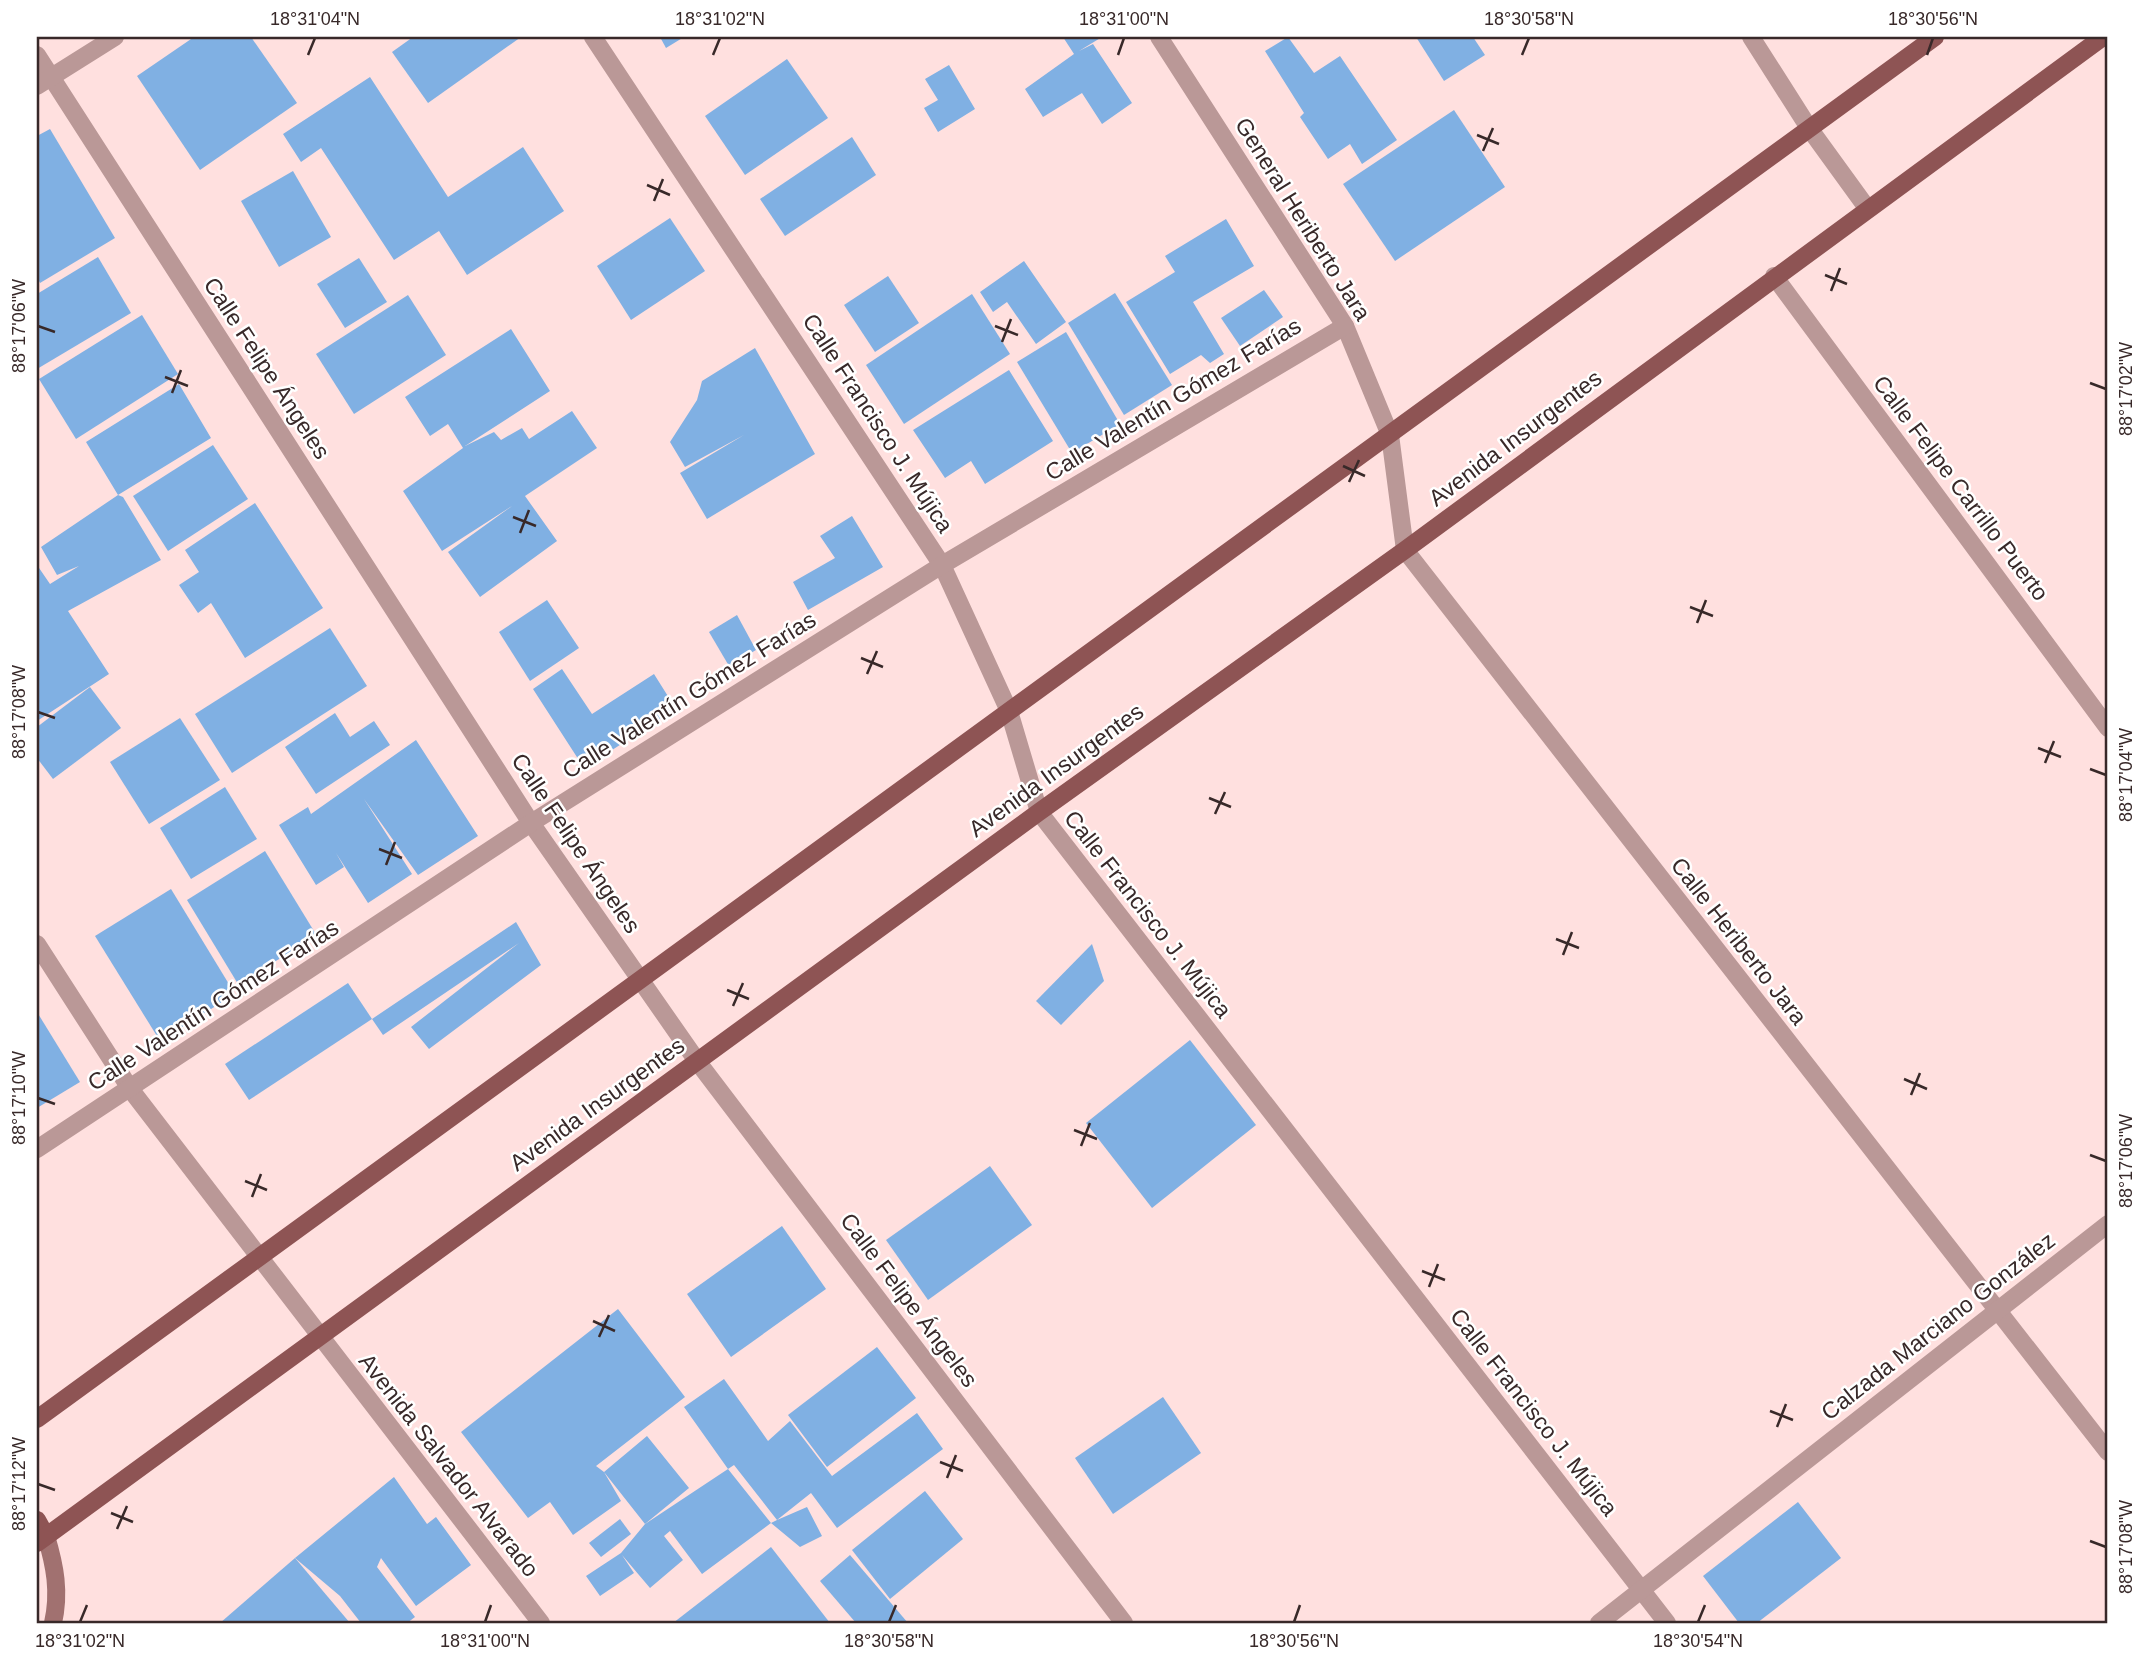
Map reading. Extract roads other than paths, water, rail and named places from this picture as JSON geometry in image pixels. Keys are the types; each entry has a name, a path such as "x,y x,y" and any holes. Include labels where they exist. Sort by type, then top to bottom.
{"main road":[{"path":"37,1419 1935,37"},
{"name":"Avenida Insurgentes","path":"41,1540 1038,812 1405,550 1774,276 2103,37"},
{"path":"37,1520 41,1540 56,1571 57,1606 53,1623"}],"street":[{"path":"43,81 115,37"},
{"name":"Calle Francisco J. Mújica","path":"593,37 943,565 1009,711 1038,812 1667,1623"},
{"name":"General Heriberto Jara","path":"1159,37 1345,326 1390,435"},
{"path":"1751,37 1810,128 1867,208"},
{"name":"Calle Felipe Ángeles","path":"37,55 43,81 531,823 639,980 698,1062 1124,1623"},
{"name":"Calle Felipe Carrillo Puerto","path":"1774,276 2108,728"},
{"name":"Calle Valentín Gómez Farías","path":"37,1149 131,1090 531,823 943,565 1345,326"},
{"path":"1390,435 1405,550"},
{"name":"Calle Heriberto Jara","path":"1405,550 1996,1312 2108,1452"},
{"name":"Avenida Salvador Alvarado","path":"37,944 131,1090 541,1623"},
{"name":"Calzada Marciano González","path":"1599,1623 2108,1224"}]}
